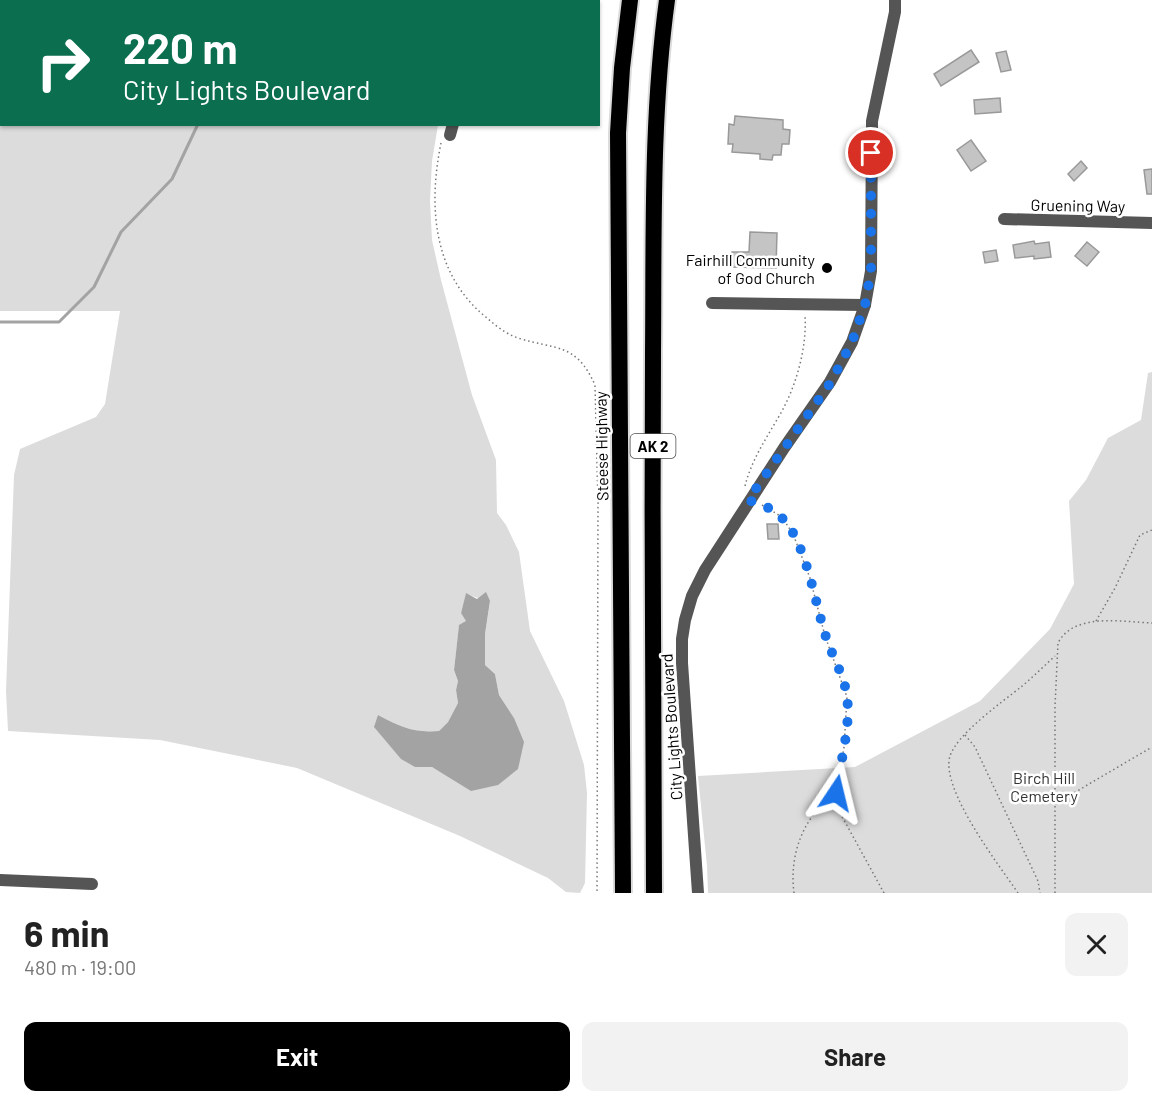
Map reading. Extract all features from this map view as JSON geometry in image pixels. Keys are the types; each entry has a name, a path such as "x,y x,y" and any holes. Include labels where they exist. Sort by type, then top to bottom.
{"highway":[{"name":"Steese Highway","path":"623,893 618,133 622,68 630,0"},
{"name":"AK 2","path":"654,893 654,167 656,105 667,0"}],"street":[{"name":"City Lights Boulevard","path":"698,893 682,639 692,596 705,570 748,500 831,382 852,342 865,305 871,271 872,247 872,121 895,12 895,0"},
{"name":"Gruening Way","path":"1004,219 1152,223"},
{"path":"712,303 865,305"},
{"path":"0,880 92,884"}],"path":[{"path":"448,131 438,158 435,188 437,229 446,265 458,289 478,312 498,328 518,338 554,345 572,355 589,371 595,385 598,503 597,893"},
{"path":"804,304 806,329 797,375 783,409 750,469 744,488 748,500 769,508 782,517 794,534 810,578 825,636 847,697 844,748 836,793 838,811 884,893"},
{"path":"1095,622 1115,588 1140,535 1152,530"},
{"path":"1055,893 1054,805 1058,643 1069,629 1081,624 1095,622 1152,623"},
{"path":"1018,893 978,833 953,789 948,767 950,756 965,734 1057,655"},
{"path":"965,734 975,747 998,794 1038,881 1040,893"},
{"path":"1054,805 1152,747"},
{"path":"794,893 792,878 794,859 807,821 823,802 836,793"}],"green space":[{"path":"0,126 438,126 432,161 430,201 432,240 441,280 472,395 496,460 497,513 506,525 519,552 530,631 564,701 584,765 587,793 585,883 580,893 566,892 548,878 460,836 297,768 160,740 8,731 6,691 14,475 20,449 96,417 105,404 120,311 0,311","holes":["466,594 490,602 485,634 485,665 495,674 499,695 514,718 449,776 432,767 415,767 378,715 414,730 439,731 448,722 458,703 456,690 458,681 454,670 459,626 467,621 461,613"]},
{"name":"Birch Hill Cemetery","path":"1152,372 1152,893 708,893 698,776 855,767 980,701 1050,629 1074,584 1069,501 1086,480 1108,438 1141,420 1148,373"}],"shaded area":[{"path":"486,592 490,601 485,634 485,665 495,674 499,695 514,718 524,742 518,769 498,785 471,791 432,767 415,767 401,759 374,727 378,715 401,726 422,731 439,731 448,722 458,703 456,690 458,681 454,670 459,625 466,621 461,613 466,593 477,599"}],"building":[{"path":"971,50 979,62 941,86 934,74"},
{"path":"1006,51 1011,70 1001,72 996,53"},
{"path":"1000,98 1001,112 975,114 974,100"},
{"path":"735,116 783,120 783,129 790,130 789,144 782,144 781,155 773,155 772,160 760,159 760,154 732,152 733,144 728,144 729,124 734,125"},
{"path":"971,140 986,161 971,171 957,150"},
{"path":"1081,161 1087,168 1074,181 1068,174"},
{"path":"1152,169 1152,194 1147,194 1144,170"},
{"path":"750,232 777,233 776,268 731,267 732,252 749,252"},
{"path":"1034,241 1035,244 1049,242 1051,257 1015,258 1013,245"},
{"path":"1087,242 1099,252 1087,266 1075,256"},
{"path":"996,250 998,261 985,263 983,252"},
{"path":"767,524 778,524 779,539 768,539"}],"waterway":[{"path":"0,322 59,322 94,287 121,232 172,179 197,126"}],"place":[{"name":"Fairhill Community of God Church","path":"827,268"}],"route":[{"path":"836,793 844,748 847,697 825,636 810,578 794,534 782,517 769,508 748,500 831,382 852,342 865,305 871,271 871,153"}]}
